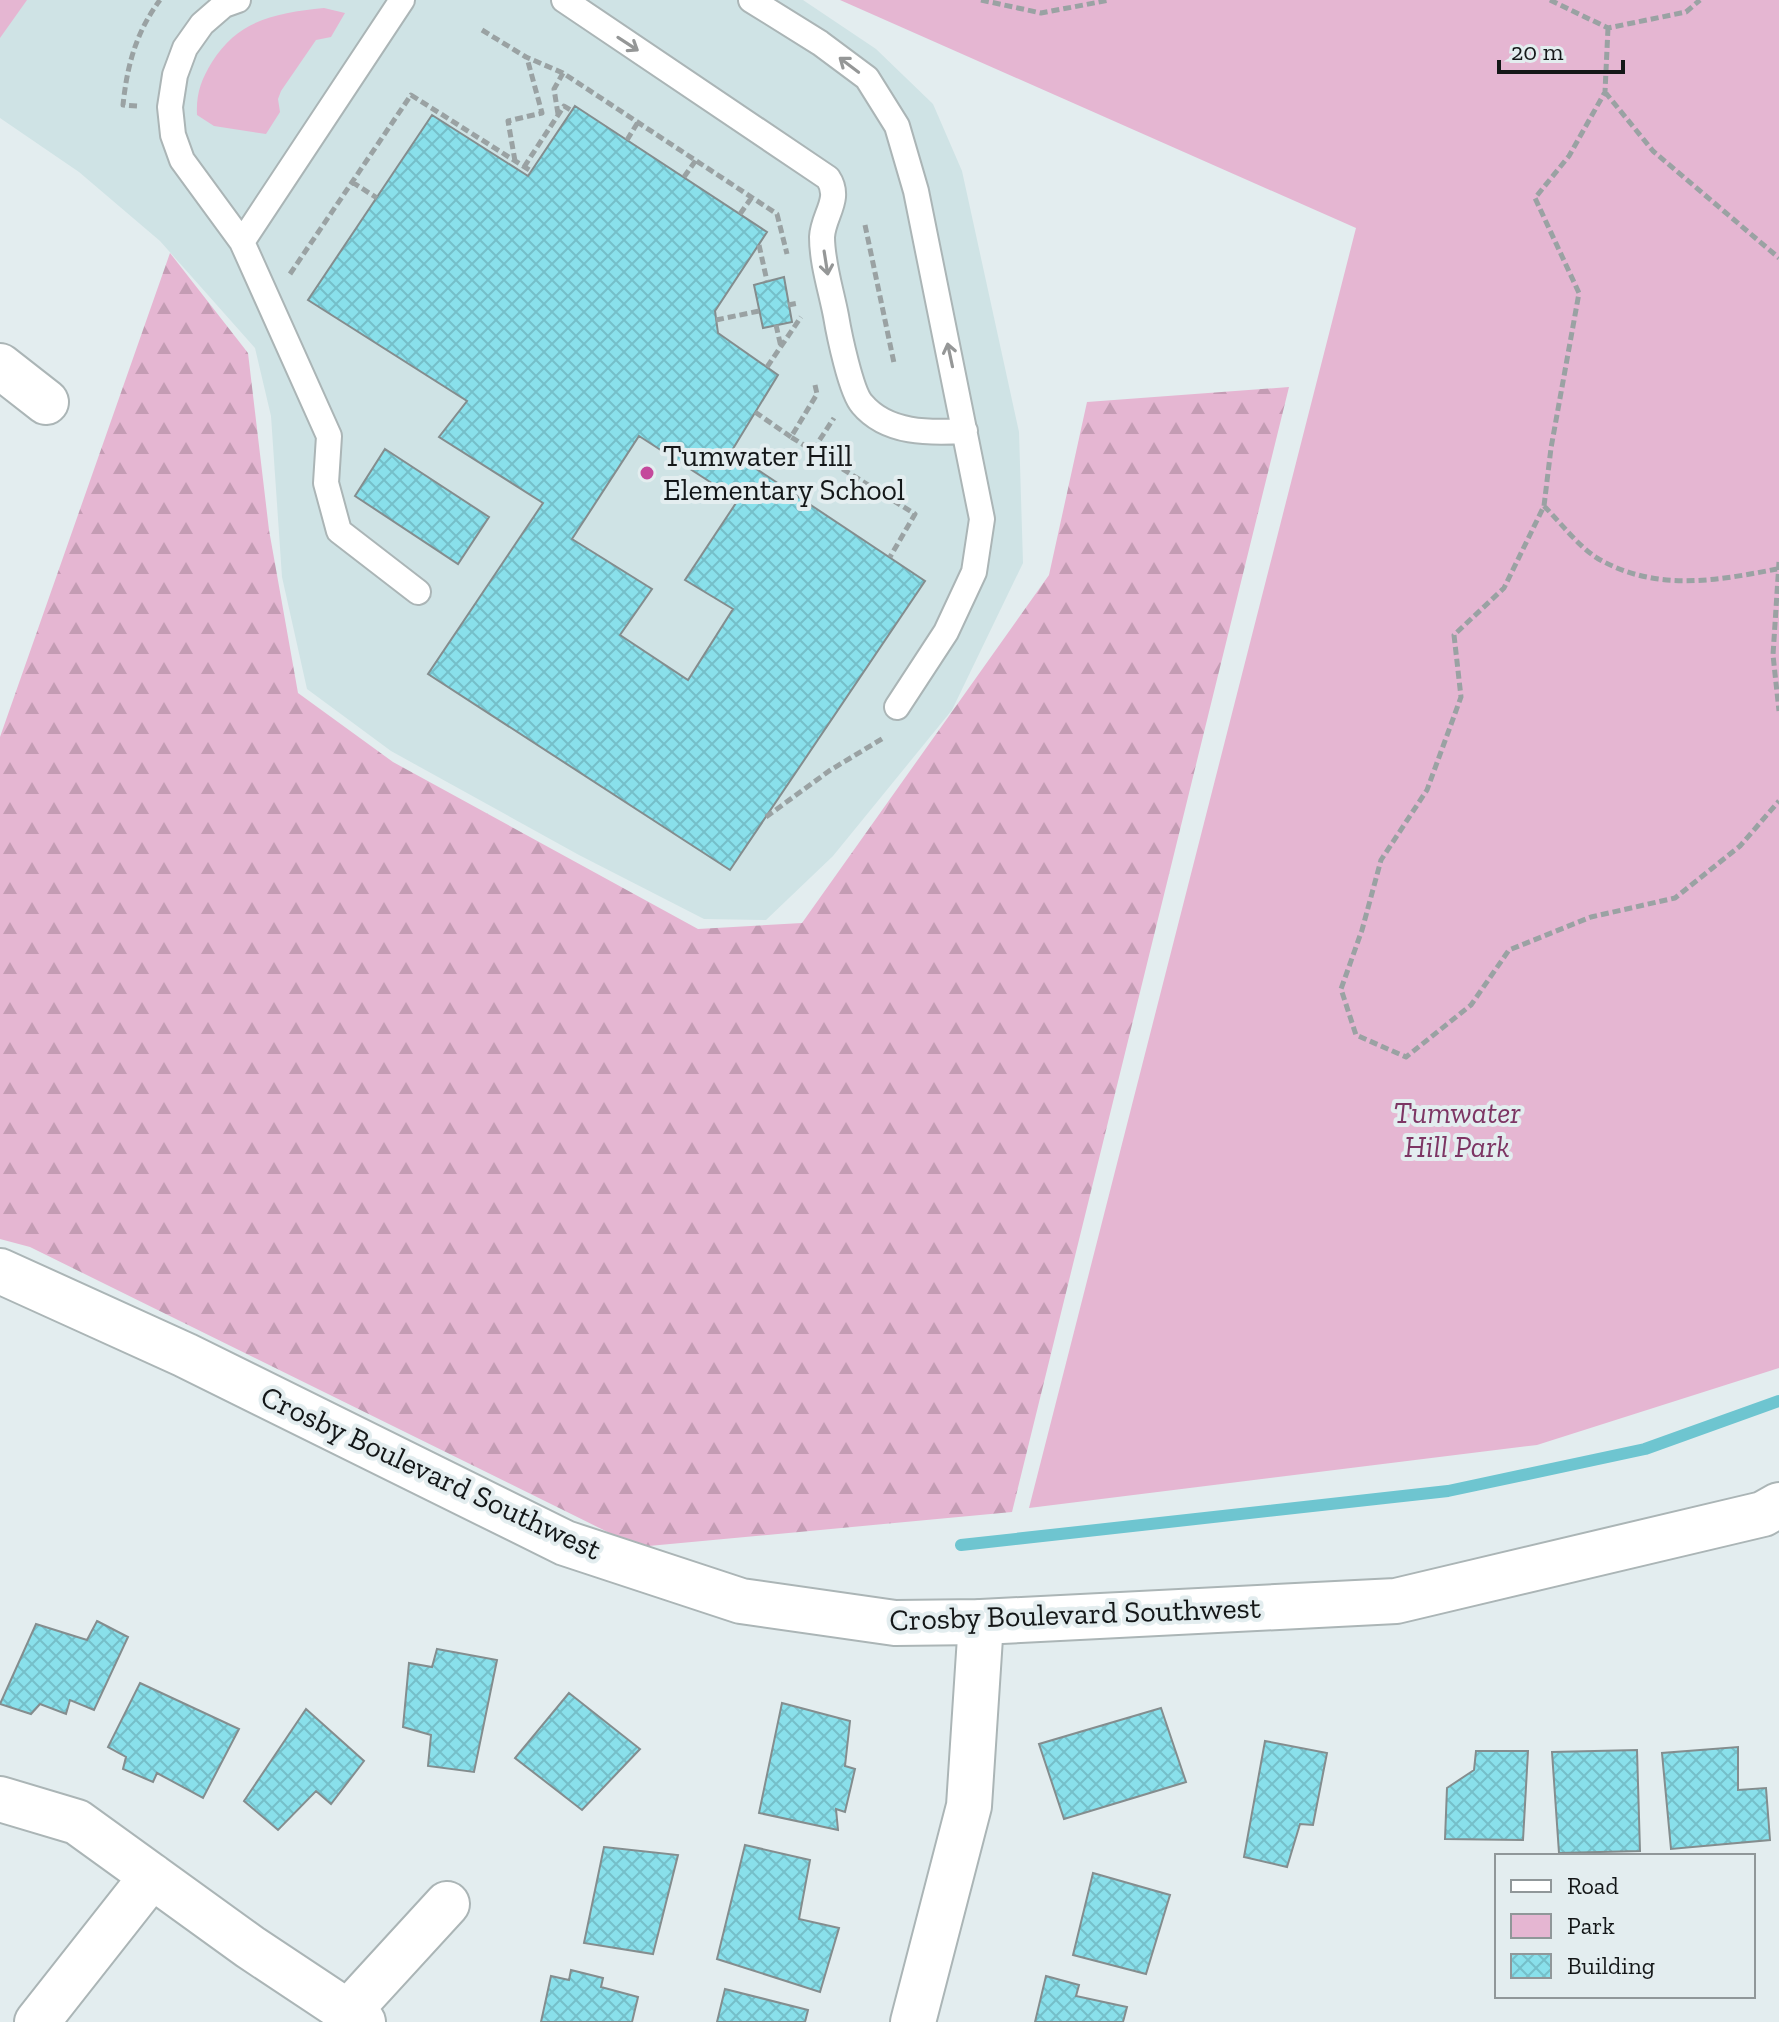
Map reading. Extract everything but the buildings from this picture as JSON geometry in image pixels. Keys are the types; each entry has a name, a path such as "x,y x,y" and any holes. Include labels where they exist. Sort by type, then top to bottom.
{"street":[{"path":"0,366 46,402"},
{"name":"Crosby Boulevard Southwest","path":"0,1271 185,1355 565,1543 741,1601 895,1623 981,1622 1396,1601 1763,1514 1779,1505"},
{"path":"913,2022 969,1806 981,1622"},
{"path":"0,1799 77,1822 250,1947 356,2017 447,1904"},
{"path":"37,2022 152,1876"}],"lane":[{"path":"238,0 224,5 202,24 185,48 175,75 170,107 173,135 182,160 242,242 329,436 326,483 339,531 418,592"},
{"path":"242,242 402,0"},
{"path":"564,0 828,178 834,187 833,202 822,234 825,261 840,337 859,402 876,417 902,429 934,433 965,431"},
{"path":"751,0 820,43 867,78 897,126 916,191 982,519 974,572 946,632 897,707"}],"path":[{"path":"127,106 123,105 131,57 139,35 160,0"},
{"path":"981,0 1041,13 1110,0"},
{"path":"1550,0 1608,28 1686,12 1700,0"},
{"path":"1608,28 1605,92 1569,156 1535,198 1579,293 1551,448 1544,506 1504,588 1454,635 1461,697 1427,790 1381,860 1362,930 1341,989 1356,1035 1406,1057 1471,1005 1509,950 1591,917 1675,898 1740,846 1779,801"},
{"path":"482,30 526,57 563,73 777,214 788,258"},
{"path":"515,161 508,121 542,113 526,57"},
{"path":"558,114 554,89 563,73"},
{"path":"1605,92 1653,151 1779,258"},
{"path":"299,262 411,95 531,171"},
{"path":"524,167 564,106 572,111"},
{"path":"627,140 638,122"},
{"path":"684,177 696,160"},
{"path":"352,182 377,198"},
{"path":"740,214 752,197"},
{"path":"865,225 894,363"},
{"path":"759,245 767,281"},
{"path":"870,288 878,286"},
{"path":"795,288 804,332"},
{"path":"788,305 798,303"},
{"path":"716,320 759,311"},
{"path":"767,367 801,317"},
{"path":"776,325 781,347"},
{"path":"791,437 817,394 814,378"},
{"path":"755,412 915,514 890,557"},
{"path":"813,450 837,414"},
{"path":"1544,506 1596,557 1645,579 1718,581 1778,566 1773,655 1779,711"},
{"path":"766,817 829,771 915,721 897,707"}],"shaded area":[{"name":"Tumwater Hill Elementary School","path":"0,0 803,0 876,49 933,104 962,171 1019,432 1023,563 952,710 833,856 766,920 704,919 579,855 391,751 307,689 282,577 271,416 255,348 160,241 79,172 0,118"}],"green space":[{"path":"0,0 27,0 0,38"},
{"name":"Tumwater Hill Park","path":"840,0 1779,0 1779,1368 1537,1445 1029,1508 1356,228"},
{"path":"324,8 345,13 331,37 316,40 281,91 278,99 280,112 266,134 214,126 197,115 198,94 205,75 234,36 275,16"},
{"path":"170,253 248,353 269,530 298,693 393,762 698,929 802,923 1049,575 1087,402 1289,387 1012,1512 638,1547 30,1247 0,1239 0,737"}],"waterway":[{"path":"961,1545 1448,1491 1645,1449 1779,1401"}],"place":[{"name":"Tumwater Hill Elementary School","path":"647,473"}]}
